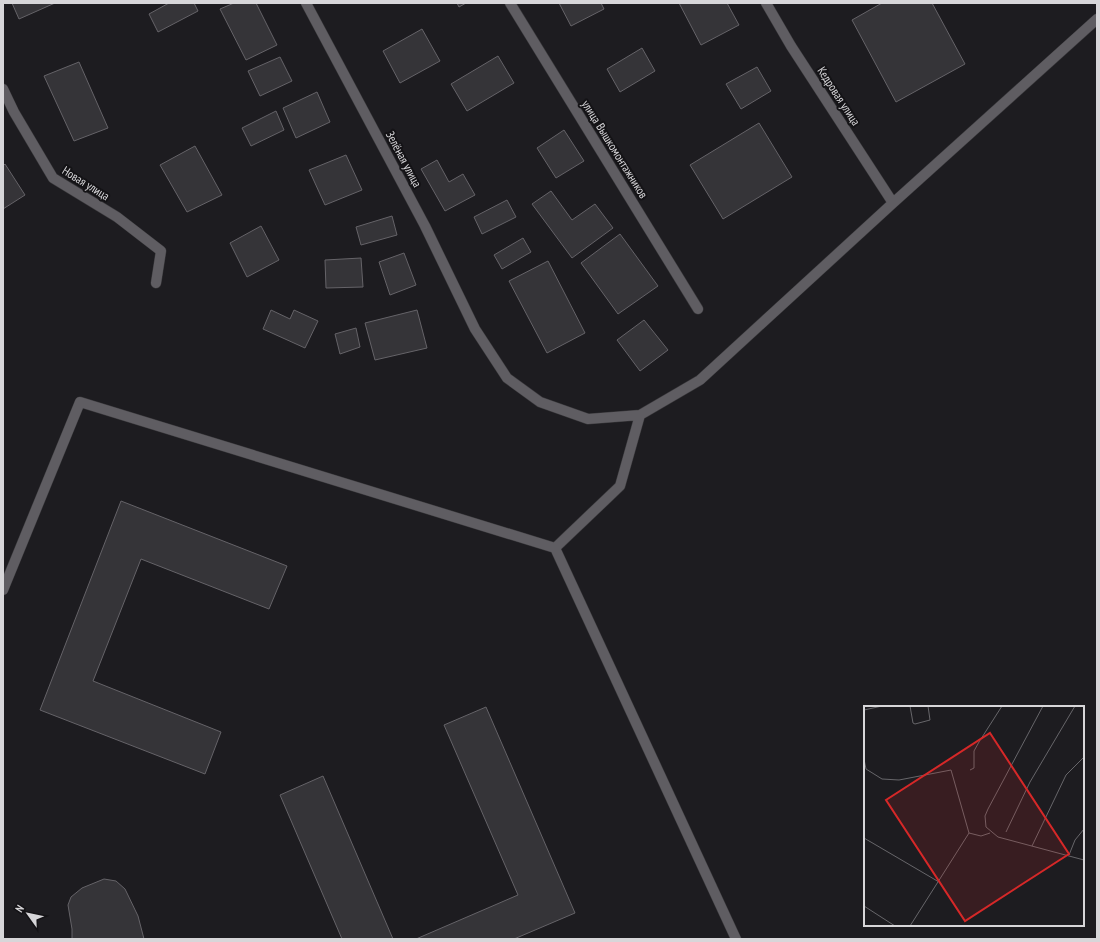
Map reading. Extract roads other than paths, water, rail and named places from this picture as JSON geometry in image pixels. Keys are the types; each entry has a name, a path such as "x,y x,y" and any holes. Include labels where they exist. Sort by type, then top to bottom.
{"street":[{"name":"Зелёная улица","path":"306,3 425,226 475,328 507,378 540,402 588,419 640,415"},
{"name":"улица Вышкомонтажников","path":"510,3 698,309"},
{"name":"Кедровая улица","path":"766,3 791,46 893,203"},
{"path":"555,548 620,486 640,415 700,380 1097,19"},
{"name":"Новая улица","path":"3,89 14,112 53,178 117,217 161,251 156,283"},
{"path":"3,590 80,402 555,548 736,939"}]}
